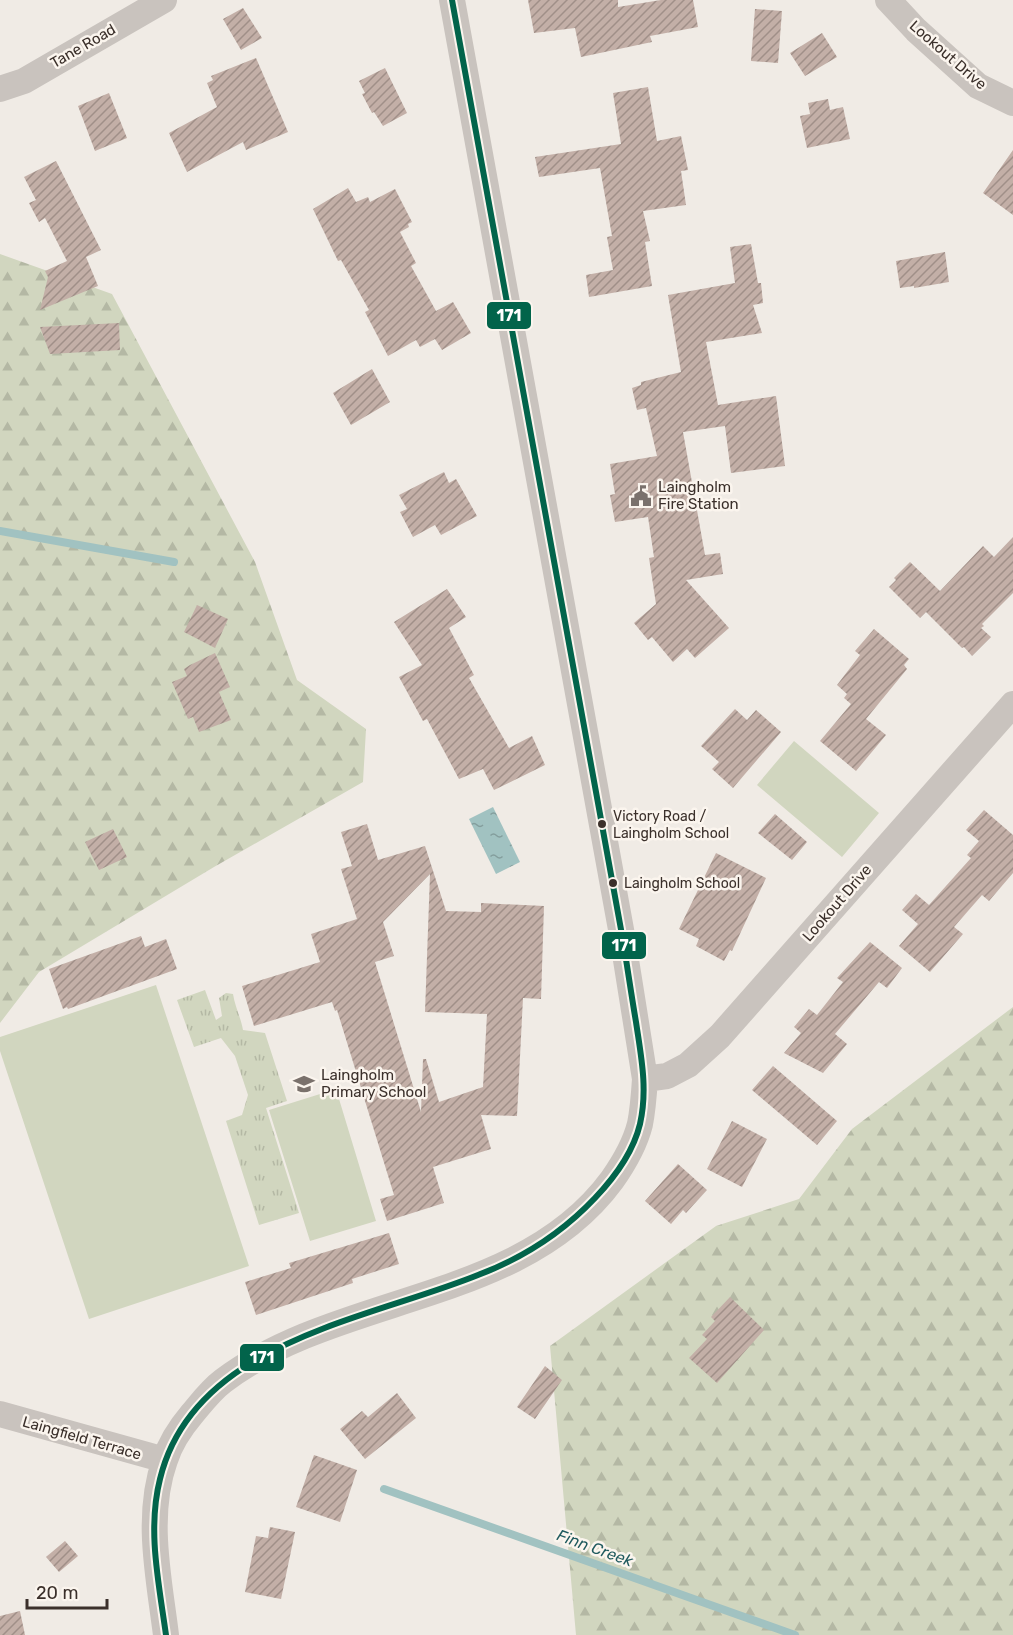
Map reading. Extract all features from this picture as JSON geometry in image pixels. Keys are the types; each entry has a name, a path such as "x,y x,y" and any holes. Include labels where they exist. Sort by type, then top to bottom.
{"street":[{"name":"Tane Road","path":"0,89 24,81 164,0"},
{"path":"166,1635 156,1557 154,1519 158,1486 165,1460 187,1421 203,1401 221,1382 270,1352 310,1335 479,1275 547,1241 576,1220 598,1199 631,1149 640,1126 645,1079 622,935 452,0"},
{"name":"Lookout Drive","path":"888,0 916,30 978,86 1013,103"},
{"name":"Lookout Drive","path":"645,1079 667,1076 688,1065 720,1036 1013,704"},
{"name":"Laingfield Terrace","path":"0,1414 165,1460"}],"green space":[{"path":"0,254 112,294 255,562 297,680 366,729 363,782 214,867 39,972 0,1023"},
{"path":"794,741 879,813 842,857 757,785"},
{"path":"156,985 249,1266 89,1319 0,1051 0,1037"},
{"path":"205,990 216,1020 222,1016 219,998 226,993 233,994 243,1030 265,1033 287,1101 266,1108 299,1213 259,1225 226,1121 242,1115 248,1095 235,1056 221,1038 194,1047 177,1000"},
{"path":"1013,1007 1013,1635 576,1635 550,1346 716,1226 799,1199 852,1129"},
{"path":"336,1089 376,1221 310,1241 269,1110"}],"water":[{"path":"493,807 520,862 496,874 469,819"}],"building":[{"path":"528,0 618,0 618,7 661,0 693,0 698,27 650,36 652,42 581,57 575,28 534,33"},
{"path":"243,8 262,38 241,50 223,19"},
{"path":"755,9 782,11 778,63 751,61"},
{"path":"822,33 837,57 805,76 790,53"},
{"path":"256,58 288,132 246,150 243,142 187,172 169,133 217,107 207,83 213,80 211,76"},
{"path":"385,68 407,113 383,126 374,112 372,113 362,94 365,93 359,81"},
{"path":"648,87 657,141 681,136 688,170 681,171 686,205 643,211 650,241 645,242 652,286 589,297 586,275 613,270 607,237 612,236 600,168 539,177 535,157 621,144 613,93"},
{"path":"109,93 127,138 95,151 78,106"},
{"path":"828,99 830,110 843,107 850,139 807,148 800,116 810,114 808,103"},
{"path":"1013,150 1013,215 983,193"},
{"path":"56,161 101,250 86,257 98,286 40,310 48,277 45,271 67,261 45,218 39,222 29,203 36,200 24,177"},
{"path":"348,188 356,202 368,197 370,202 395,189 412,222 408,224 409,227 400,232 416,263 411,266 436,311 453,302 471,333 442,350 435,339 420,347 416,340 388,356 365,312 369,310 341,260 338,261 313,209"},
{"path":"751,244 758,283 761,283 763,303 753,305 762,333 706,342 718,405 776,396 785,466 731,473 725,426 683,432 705,555 720,553 723,574 686,580 729,628 695,658 687,649 673,662 652,637 648,640 634,623 656,604 649,558 654,557 648,517 615,522 610,495 615,494 610,464 657,456 646,408 637,410 632,388 641,385 641,382 681,372 668,295 735,283 730,247"},
{"path":"945,252 949,282 900,288 896,261"},
{"path":"119,323 120,350 50,354 40,327"},
{"path":"372,369 390,402 351,425 333,393"},
{"path":"444,472 449,483 456,479 477,516 441,535 435,525 413,537 400,512 407,509 399,495"},
{"path":"1013,537 1013,593 982,624 984,626 981,628 991,637 972,656 926,612 920,618 889,587 896,580 894,578 910,562 940,591 983,546 994,557"},
{"path":"447,589 466,617 449,628 474,675 469,678 509,748 532,736 545,765 494,790 483,769 459,779 427,719 423,721 399,677 422,665 394,622"},
{"path":"197,605 228,619 215,648 184,632"},
{"path":"874,629 909,659 904,665 907,669 866,719 886,735 856,771 820,741 851,704 844,698 847,694 837,685 860,655 855,651"},
{"path":"215,653 230,687 219,692 231,720 199,732 193,717 188,719 172,682 187,676 184,669"},
{"path":"735,709 747,720 756,710 781,732 733,788 712,769 719,762 701,746"},
{"path":"984,810 1013,835 1013,873 989,901 982,895 954,927 963,934 930,972 899,946 918,924 902,910 916,894 929,905 971,858 967,855 979,841 966,830"},
{"path":"775,814 807,842 792,860 758,833"},
{"path":"367,824 378,860 425,846 446,911 481,912 481,903 544,906 541,999 523,998 517,1116 481,1115 491,1149 433,1167 444,1203 387,1221 380,1199 394,1195 337,1010 335,1011 332,1002 254,1026 242,986 320,962 311,934 357,919 341,869 352,866 341,832","holes":["430,874 425,1012 487,1014 483,1087 439,1102 426,1059 423,1059 421,1112 375,962 394,956 383,922"]},
{"path":"113,829 127,857 99,870 85,842"},
{"path":"716,853 766,878 732,951 730,950 724,961 696,946 699,939 679,929"},
{"path":"141,936 145,947 166,939 177,969 63,1009 49,969"},
{"path":"870,942 902,968 887,988 879,982 835,1034 847,1044 823,1073 784,1053 801,1033 794,1027 809,1009 817,1015 843,982 837,978"},
{"path":"773,1066 837,1121 817,1145 752,1090"},
{"path":"732,1121 767,1139 742,1187 707,1169"},
{"path":"678,1164 707,1190 686,1213 683,1210 671,1224 645,1201"},
{"path":"389,1233 399,1264 352,1279 353,1283 256,1315 245,1282 291,1268 289,1263"},
{"path":"730,1297 764,1330 717,1383 689,1358 707,1339 702,1335 715,1321 711,1317"},
{"path":"545,1366 562,1380 535,1419 517,1407"},
{"path":"397,1393 416,1418 365,1459 340,1429 362,1411 368,1417"},
{"path":"314,1455 357,1470 340,1522 296,1507"},
{"path":"270,1527 295,1532 281,1599 245,1592 256,1536 268,1538"},
{"path":"65,1541 78,1556 59,1572 46,1557"},
{"path":"20,1611 25,1635 0,1635 0,1616"}],"waterway":[{"path":"0,531 174,562"},
{"name":"Finn Creek","path":"384,1489 795,1635"}],"transit line":[{"name":"171","path":"166,1635 154,1537 156,1498 160,1479 179,1433 208,1396 246,1366 290,1342 337,1323 478,1275 511,1261 541,1243 582,1211 602,1190 628,1155 640,1124 644,1085 642,1060 622,935 452,0"}],"place":[{"name":"Laingholm Fire Station","path":"641,496"},
{"name":"Victory Road / Laingholm School","path":"602,824"},
{"name":"Laingholm School","path":"613,883"},
{"name":"Laingholm Primary School","path":"304,1084"}]}
